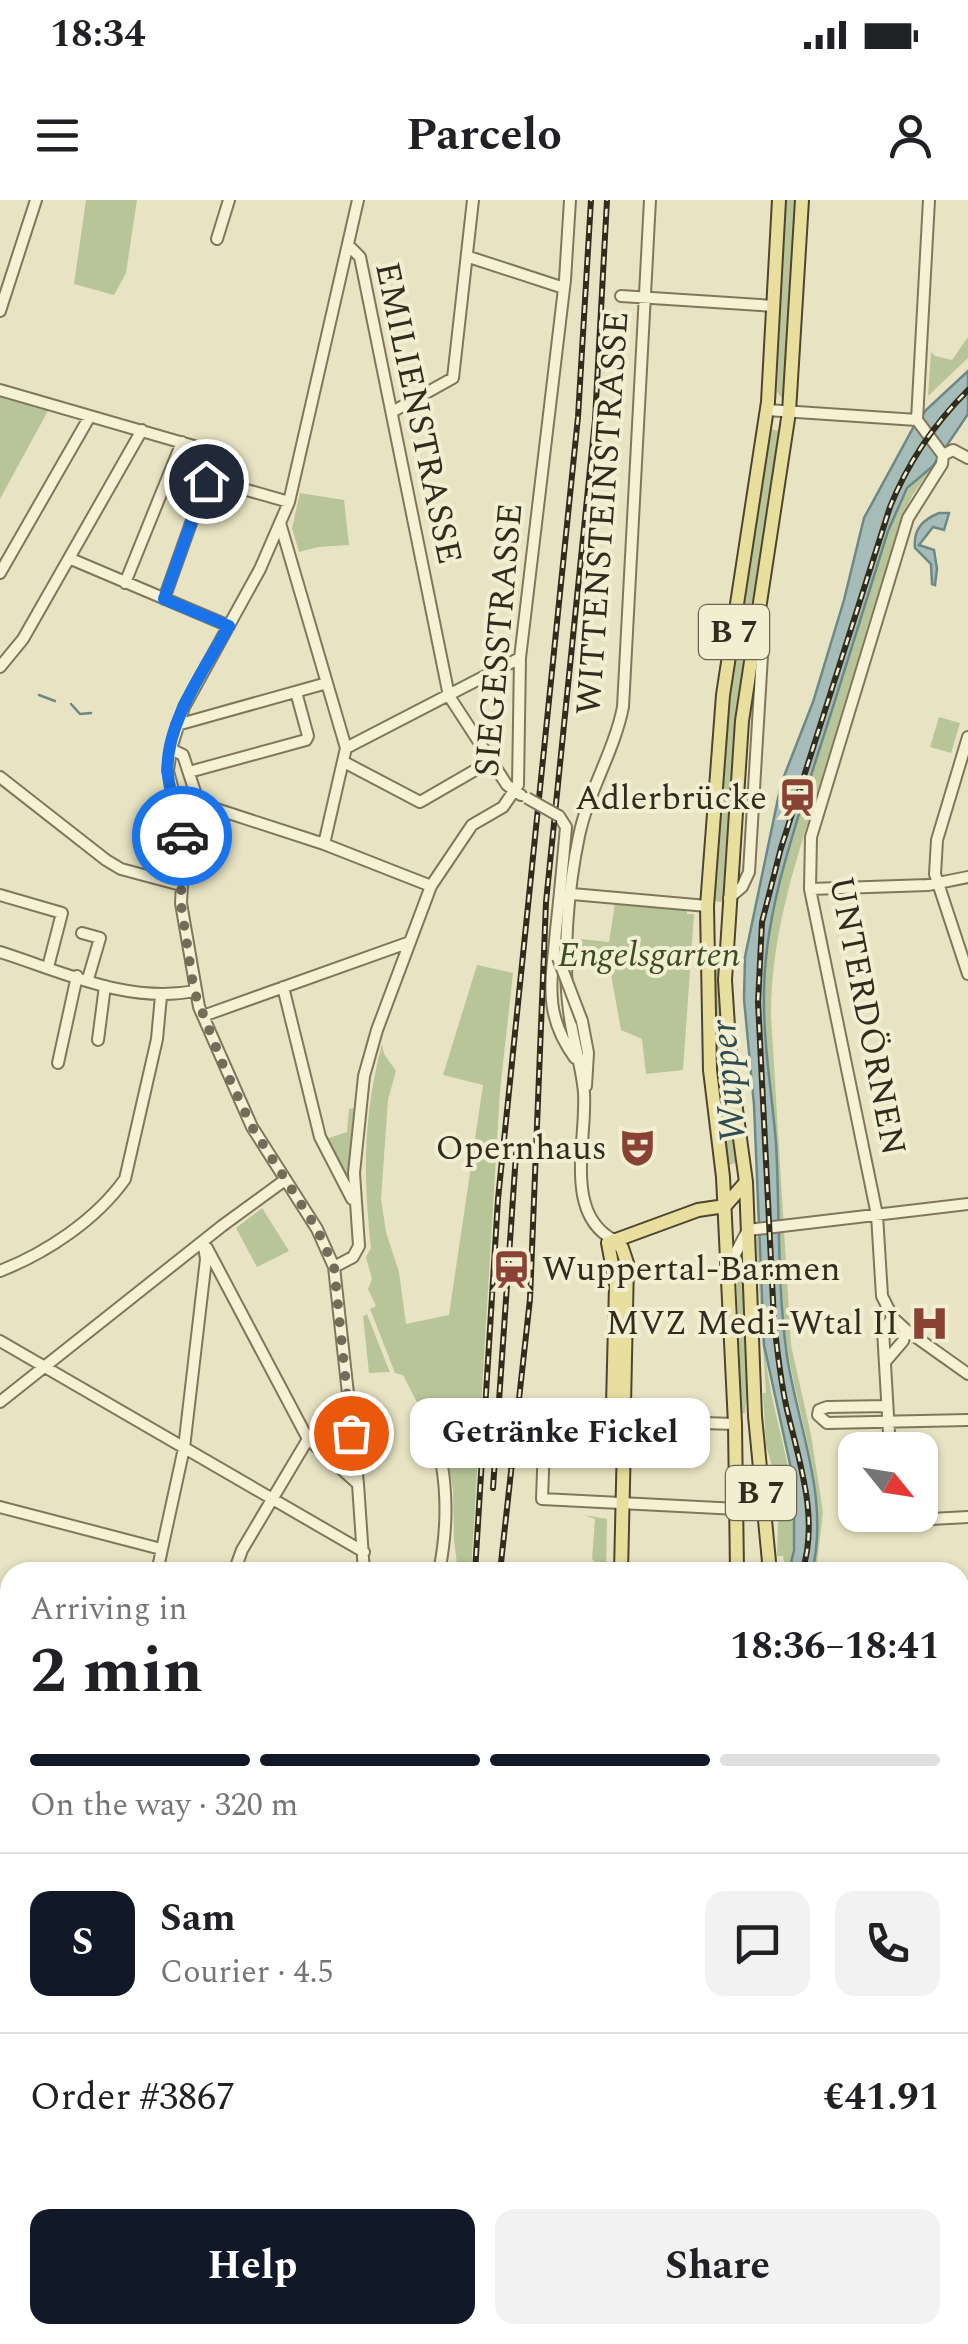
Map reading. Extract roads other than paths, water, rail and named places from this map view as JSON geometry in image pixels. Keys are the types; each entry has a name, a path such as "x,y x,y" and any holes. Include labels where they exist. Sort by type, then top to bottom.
{"main road":[{"name":"B 7","path":"736,1562 738,1509 724,1177 710,1070 707,906 724,695 767,410 780,200"},
{"name":"B 7","path":"769,1562 755,1416 751,1230 728,1042 726,946 742,721 789,412 802,200"},
{"path":"706,947 716,953 726,946"},
{"path":"698,1210 711,1199 724,1177"},
{"path":"609,1239 698,1210 725,1206 746,1182"},
{"path":"609,1239 622,1248 627,1263 624,1406 620,1421 624,1440 621,1562"}],"street":[{"path":"0,312 36,200"},
{"path":"216,240 229,200"},
{"path":"392,412 453,378 474,200"},
{"name":"SIEGESSTRASSE","path":"334,1267 353,1257 359,1246 354,1172 364,1076 431,886 472,826 521,795 520,658 564,288 570,200"},
{"name":"WITTENSTEINSTRASSE","path":"609,1239 591,1222 584,1189 584,1092 566,981 579,835 623,707 650,200"},
{"path":"929,200 917,420 943,455 952,450 968,458"},
{"path":"354,202 348,245 289,502 260,569 190,694 177,725 168,771 184,846 181,904 194,991 252,1127 317,1229 334,1267 364,1562"},
{"name":"EMILIENSTRASSE","path":"348,245 360,257 449,696 521,795 560,816 566,827 551,961 553,1014 566,1047 578,1063"},
{"path":"469,258 564,288"},
{"path":"621,296 774,306"},
{"path":"0,390 211,451 212,478"},
{"path":"767,410 917,420"},
{"path":"0,572 90,416"},
{"path":"0,668 23,639 71,559 142,430"},
{"path":"125,583 182,442"},
{"name":"UNTERDÖRNEN","path":"889,1432 882,1330 893,1318 882,1296 877,1215 810,888 811,837 908,518 942,464 943,455"},
{"path":"164,599 206,481 212,478 289,502"},
{"path":"280,522 346,748 324,844"},
{"path":"71,559 229,626"},
{"path":"346,748 520,658"},
{"path":"177,725 327,683"},
{"path":"189,772 306,740 296,692"},
{"path":"968,737 938,840 936,884 968,974"},
{"path":"171,749 183,755 200,802 431,886"},
{"path":"344,762 420,802 492,760"},
{"path":"0,777 106,860 181,885"},
{"path":"810,888 936,884 968,877"},
{"path":"572,894 707,906"},
{"path":"0,895 62,913 48,968"},
{"path":"58,1063 83,978 100,938 82,933"},
{"name":"EMILIENSTRASSE","path":"556,937 558,958 582,1021 588,1054 584,1092"},
{"path":"203,1016 410,942"},
{"path":"0,952 123,992 161,996 194,991"},
{"path":"98,1040 105,986"},
{"path":"283,987 320,1137 355,1204"},
{"path":"0,1271 20,1264 86,1220 114,1195 125,1178 157,1038 161,996"},
{"path":"0,1402 285,1180"},
{"path":"728,1268 740,1240 751,1230 968,1204"},
{"path":"203,1241 308,1438 358,1484"},
{"path":"158,1562 184,1448 206,1259 203,1241"},
{"path":"893,1318 968,1374"},
{"path":"884,1364 903,1341 906,1330"},
{"path":"0,1341 364,1552"},
{"path":"887,1406 827,1407 818,1410 818,1415 828,1423 968,1420"},
{"path":"735,1424 546,1418 542,1499 738,1509"},
{"path":"430,1420 437,1440 446,1513 440,1562"},
{"path":"238,1562 308,1438"},
{"path":"0,1507 161,1549"},
{"path":"938,1517 968,1517"}],"water":[{"path":"968,371 968,414 933,466 907,488 888,531 789,847 769,933 764,1011 776,1143 782,1303 787,1356 810,1463 817,1517 814,1562 791,1562 792,1473 764,1345 754,1105 744,999 745,957 781,784 813,702 864,518 926,410"},
{"path":"939,513 949,513 944,530 933,527 919,545 934,550 935,585 931,564 915,548 915,542 920,526"}],"waterway":[{"path":"39,695 55,701"},
{"path":"71,704 80,714 91,713"}],"railway":[{"path":"476,1562 498,1199 578,417 591,200"},
{"path":"501,1562 530,1299 546,902 595,420 607,200"},
{"path":"804,1562 808,1509 784,1394 774,1321 758,1002 762,922 781,848 890,507 923,444 968,390"},
{"path":"493,1488 516,1154"}],"place":[{"name":"Adlerbrücke","path":"797,798"},
{"name":"Opernhaus","path":"637,1148"},
{"name":"Wuppertal-Barmen","path":"512,1269"},
{"name":"MVZ Medi-Wtal II","path":"929,1323"},
{"name":"Getränke Fickel","path":"351,1433"}],"park label":[{"name":"Engelsgarten","path":"649,955"}],"water label":[{"name":"Wupper","path":"729,1081"}]}
